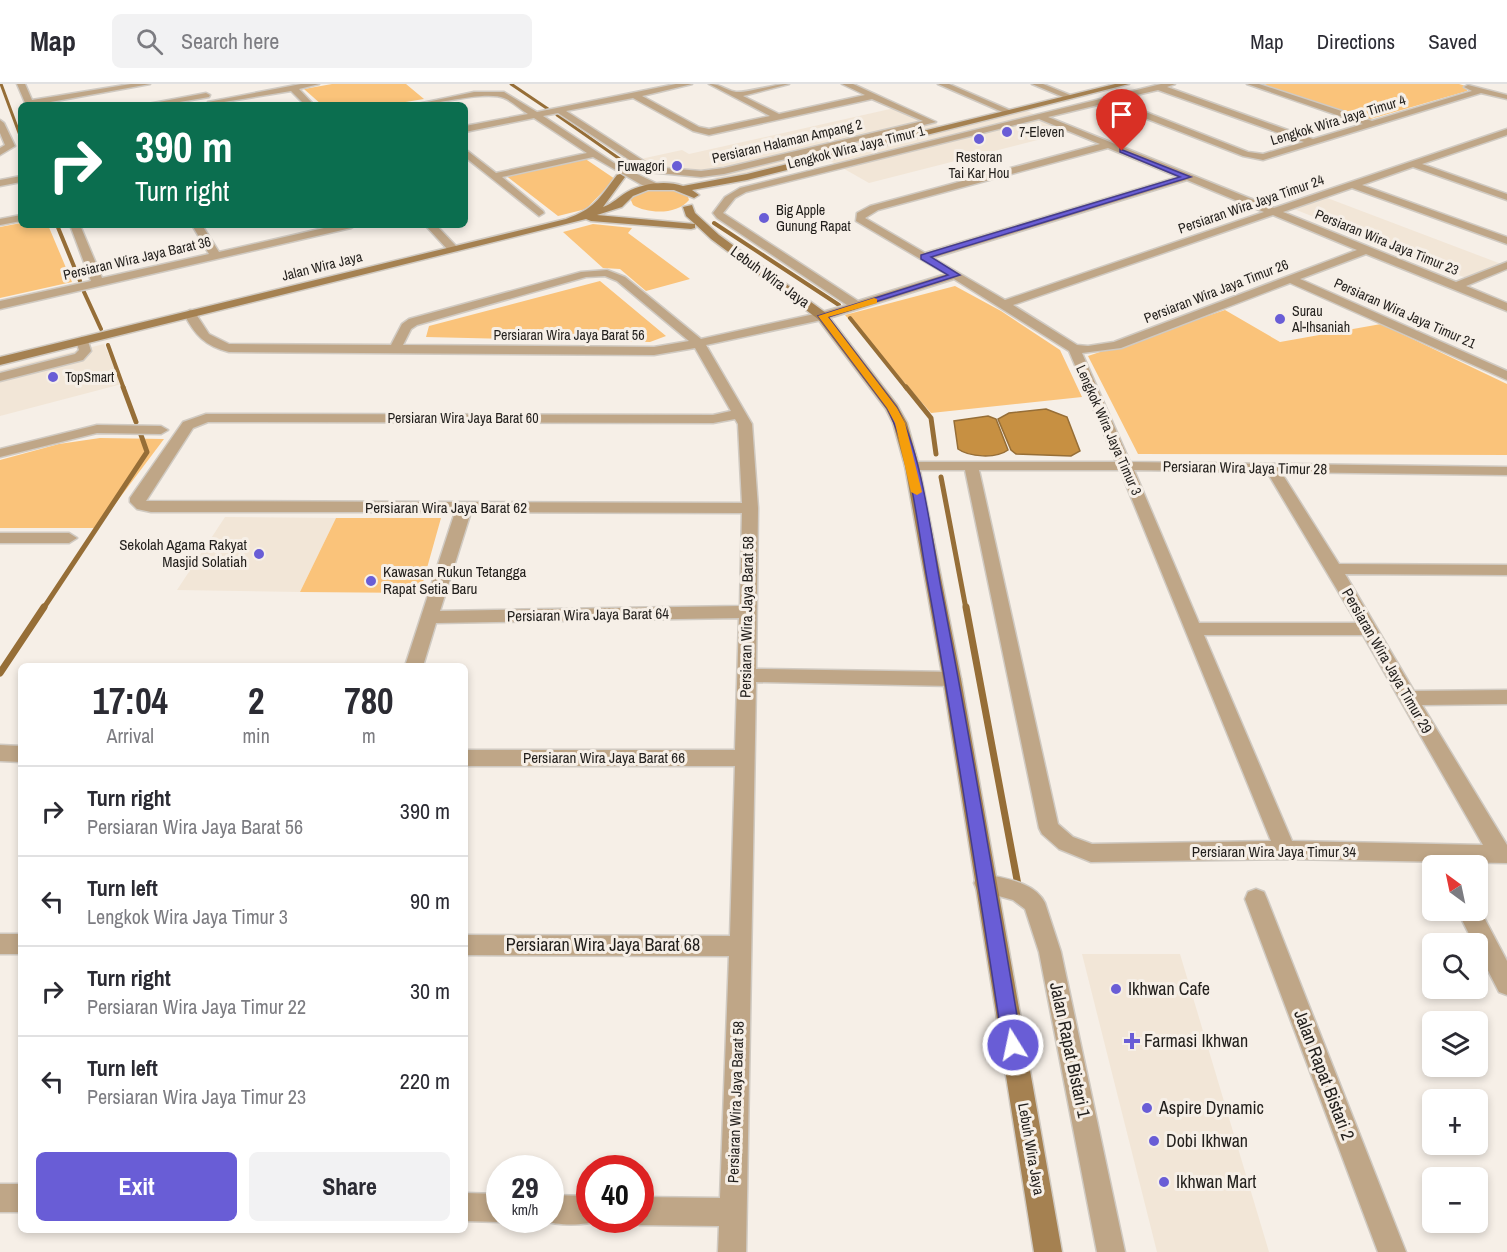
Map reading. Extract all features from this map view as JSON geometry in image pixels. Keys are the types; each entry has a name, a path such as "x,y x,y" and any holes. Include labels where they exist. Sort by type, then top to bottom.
{"street":[{"path":"40,102 116,86 146,84"},
{"path":"197,84 211,101"},
{"path":"195,102 315,84"},
{"path":"468,128 688,84"},
{"path":"713,84 780,118"},
{"path":"735,95 785,84"},
{"path":"846,84 945,128"},
{"path":"942,84 1010,112"},
{"path":"1036,84 1071,97"},
{"path":"435,102 490,93 511,97 610,165 634,178 657,186 684,189 747,177 1125,84"},
{"name":"Lengkok Wira Jaya Timur 1","path":"857,306 721,216 718,213 725,202 732,195 743,190 1171,84"},
{"path":"1251,84 1372,124"},
{"path":"1461,84 1479,91 1507,97"},
{"path":"24,85 29,102"},
{"path":"1159,87 1314,142"},
{"path":"293,88 307,102"},
{"name":"Lengkok Wira Jaya Timur 4","path":"1106,100 1255,156 1270,156 1479,91"},
{"path":"634,95 696,129 709,132 873,96"},
{"name":"Persiaran Wira Jaya Timur 23","path":"1022,109 1366,250 1490,286"},
{"name":"Persiaran Halaman Ampang 2","path":"559,110 651,170 701,174 724,171 930,122"},
{"path":"0,124 10,146 0,152"},
{"name":"Persiaran Wira Jaya Timur 24","path":"1004,304 1507,132"},
{"path":"831,145 845,153"},
{"name":"Lengkok Wira Jaya Timur 3","path":"1108,145 874,208 861,215 863,223 956,275 1074,349 1286,850"},
{"path":"468,154 539,213"},
{"path":"495,176 594,154"},
{"path":"1413,164 1507,197"},
{"path":"610,165 612,170 632,186 634,191"},
{"path":"588,217 621,177"},
{"path":"684,189 694,195 747,177"},
{"path":"924,257 1187,177"},
{"path":"634,178 710,184"},
{"path":"0,183 18,180"},
{"path":"1353,185 1507,241"},
{"path":"642,212 628,206 626,200 634,191 657,186"},
{"path":"707,197 721,186"},
{"path":"1493,192 1507,187"},
{"name":"Lebuh Wira Jaya","path":"694,195 695,199 685,208 690,214 715,237 822,316 892,408 900,423 912,466 952,679 1048,1252"},
{"name":"Jalan Wira Jaya","path":"588,217 626,200"},
{"name":"Persiaran Wira Jaya Timur 23","path":"1289,207 1460,278 1507,307"},
{"name":"Jalan Wira Jaya","path":"0,361 569,221 626,211 662,213"},
{"name":"Lebuh Wira Jaya","path":"662,213 697,220"},
{"path":"588,217 697,220"},
{"path":"0,222 18,219"},
{"path":"76,228 98,283"},
{"path":"198,228 216,256"},
{"name":"Persiaran Wira Jaya Barat 36","path":"0,305 216,256 326,228"},
{"path":"433,228 453,249"},
{"name":"Persiaran Wira Jaya Timur 26","path":"1074,349 1088,350 1116,345 1366,250"},
{"path":"1460,278 1507,265"},
{"name":"Persiaran Wira Jaya Barat 58","path":"395,349 406,327 413,322 585,274 607,273 621,279 699,343 745,424 750,508 732,1252"},
{"name":"Persiaran Wira Jaya Barat 56","path":"190,314 203,337 218,346 654,351 822,316 956,275"},
{"name":"Persiaran Wira Jaya Timur 21","path":"1291,279 1507,375"},
{"path":"0,377 71,360 85,351 82,341"},
{"name":"Persiaran Wira Jaya Barat 60","path":"142,506 138,498 188,425 195,421 216,418 713,419 739,414"},
{"path":"0,453 97,429 161,430"},
{"name":"Persiaran Wira Jaya Timur 28","path":"912,466 1507,471"},
{"name":"Persiaran Wira Jaya Timur 34","path":"971,466 1049,828 1066,843 1091,853 1286,850 1503,854"},
{"name":"Persiaran Wira Jaya Timur 29","path":"1272,469 1503,854"},
{"name":"Persiaran Wira Jaya Barat 62","path":"142,506 464,509 750,508"},
{"path":"415,663 464,509"},
{"path":"0,538 69,538"},
{"path":"1334,569 1507,570"},
{"name":"Persiaran Wira Jaya Barat 64","path":"430,617 747,612"},
{"path":"1194,629 1368,628"},
{"path":"746,675 952,679"},
{"path":"1408,698 1507,698"},
{"path":"0,753 18,754"},
{"name":"Persiaran Wira Jaya Barat 66","path":"468,758 744,758"},
{"name":"Jalan Rapat Bistari 1","path":"985,883 1019,892 1034,903 1050,952 1111,1252"},
{"name":"Jalan Rapat Bistari 2","path":"1256,899 1392,1252"},
{"path":"1474,921 1507,984"},
{"path":"0,944 18,944"},
{"name":"Persiaran Wira Jaya Barat 68","path":"468,945 741,946"},
{"path":"0,1198 18,1198"},
{"path":"468,1207 486,1208"},
{"path":"654,1211 732,1212"}],"shaded area":[{"path":"332,84 406,84 424,99 406,102 319,102 304,89"},
{"path":"1459,84 1466,86 1467,91 1367,120 1263,85"},
{"path":"899,107 945,128 1022,109 1073,131 869,183 825,158 722,179 701,174 651,170 636,160 682,150 689,154"},
{"path":"584,158 615,179 586,209 558,216 505,175"},
{"path":"647,189 673,189 687,194 689,200 684,205 670,211 646,210 633,205 630,198"},
{"path":"1322,196 1504,265 1471,280 1289,207"},
{"path":"18,224 18,228 49,228 72,282 0,298 0,227"},
{"path":"593,224 632,228 628,233 690,279 646,291 620,269 603,268 563,232"},
{"path":"600,281 666,336 650,342 426,337 429,326"},
{"path":"955,286 1001,311 1060,350 1082,397 931,413 845,315"},
{"path":"1225,310 1280,342 1381,324 1507,384 1507,455 1138,454 1088,356"},
{"path":"104,344 122,384 0,416 0,370"},
{"path":"1046,409 1067,417 1080,451 1071,456 1016,454 1011,450 998,419 1009,413"},
{"path":"988,416 996,419 1008,450 997,455 983,456 969,454 958,449 954,421"},
{"path":"100,438 164,439 97,528 0,528 0,460 59,444"},
{"name":"Sekolah Agama Rakyat Masjid Solatiah","path":"225,517 336,518 300,592 177,590"},
{"path":"336,518 441,518 420,593 300,592"},
{"path":"1082,954 1180,954 1269,1252 1157,1252"}],"waterway":[{"path":"1,84 18,130"},
{"path":"511,84 548,109"},
{"path":"557,115 634,169"},
{"path":"714,223 839,305"},
{"path":"58,228 80,281"},
{"path":"84,292 101,329"},
{"path":"850,318 907,389"},
{"path":"108,345 124,389"},
{"path":"123,387 136,422"},
{"path":"906,387 931,418 936,454"},
{"path":"43,609 147,452 141,435"},
{"path":"941,477 966,609"},
{"path":"0,673 44,607"},
{"path":"966,607 1018,885"}],"slow traffic":[{"path":"874,301 822,316 892,408 900,423 917,492"}],"place":[{"name":"7-Eleven","path":"1007,132"},
{"name":"Restoran Tai Kar Hou","path":"979,139"},
{"name":"Fuwagori","path":"677,166"},
{"name":"Big Apple Gunung Rapat","path":"764,218"},
{"name":"Surau Al-Ihsaniah","path":"1280,319"},
{"name":"TopSmart","path":"53,377"},
{"name":"Sekolah Agama Rakyat Masjid Solatiah","path":"259,554"},
{"name":"Kawasan Rukun Tetangga Rapat Setia Baru","path":"371,581"},
{"name":"Ikhwan Cafe","path":"1116,989"},
{"name":"Farmasi Ikhwan","path":"1132,1041"},
{"name":"Aspire Dynamic","path":"1147,1108"},
{"name":"Dobi Ikhwan","path":"1154,1141"},
{"name":"Ikhwan Mart","path":"1164,1182"}],"route":[{"path":"1013,1045 952,679 912,466 900,423 892,408 822,316 956,275 924,257 1187,177 1122,151"}]}
